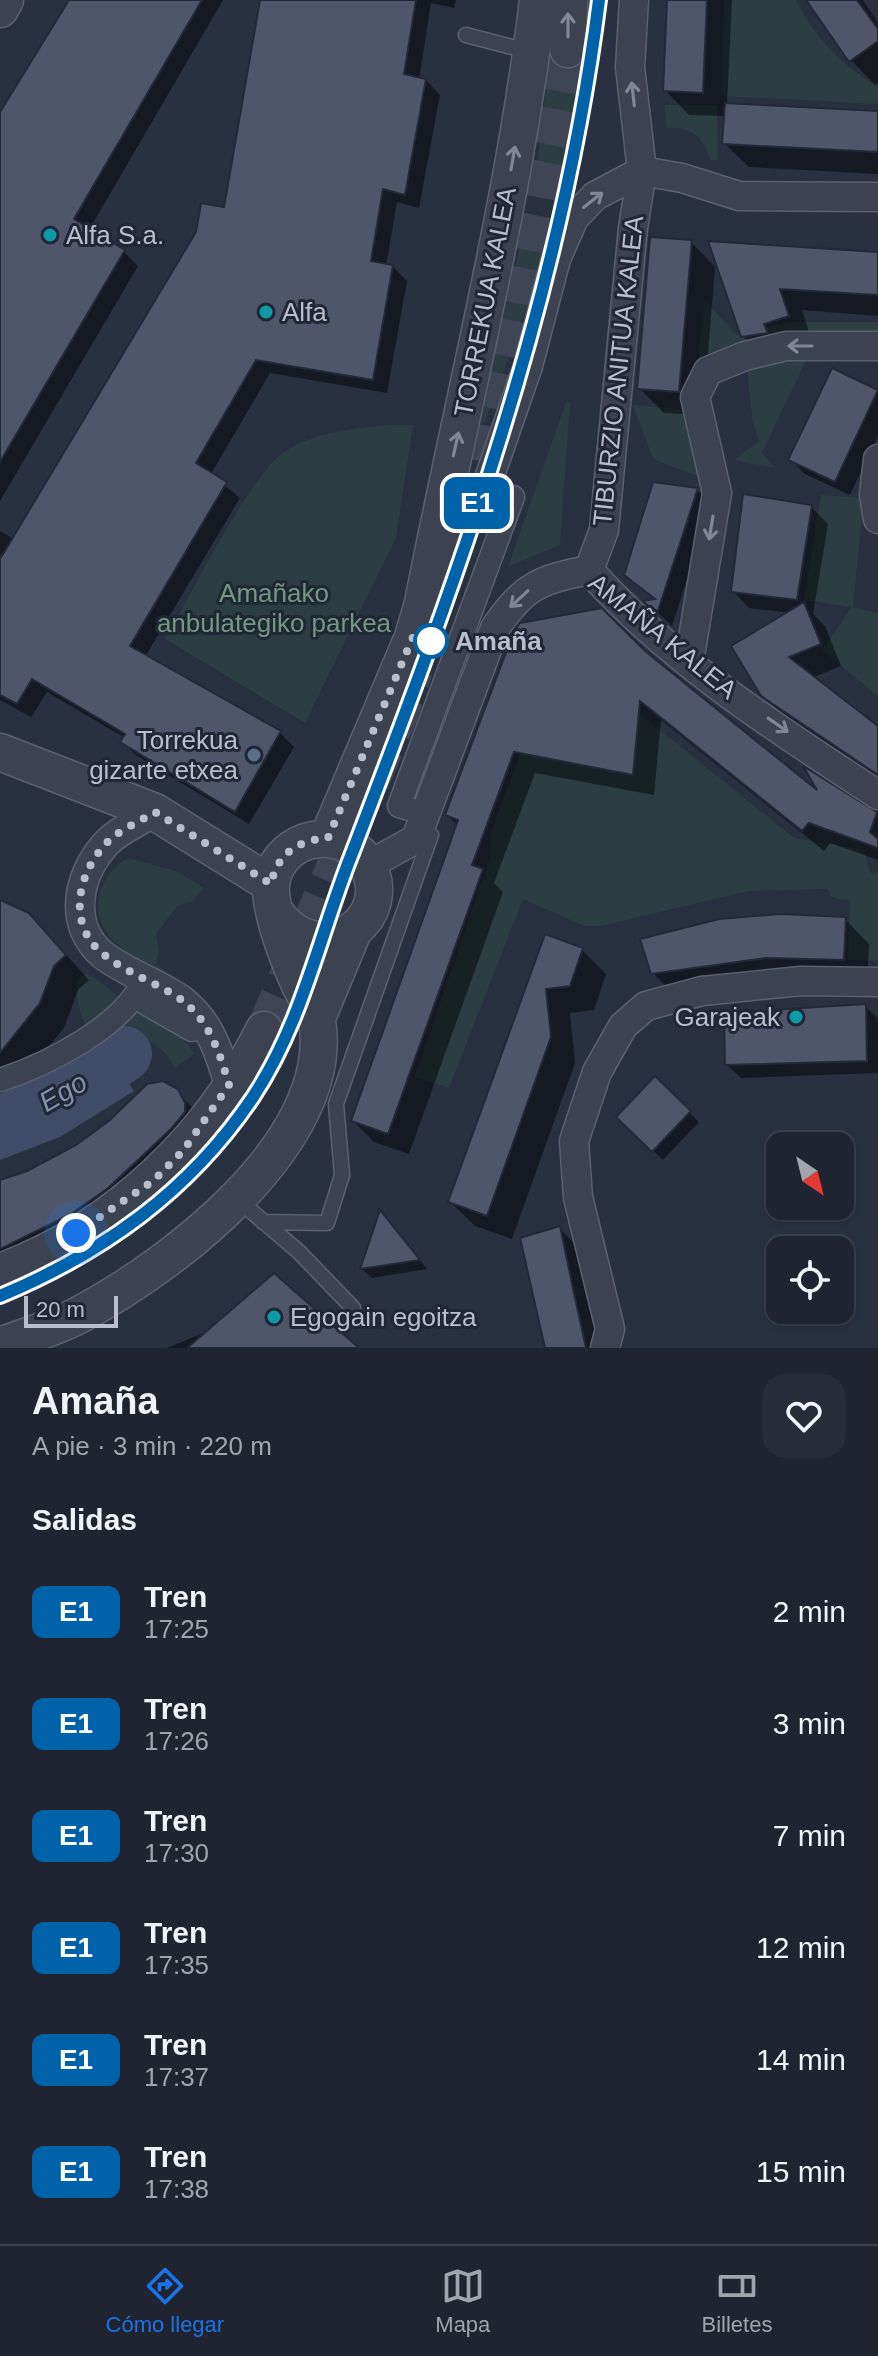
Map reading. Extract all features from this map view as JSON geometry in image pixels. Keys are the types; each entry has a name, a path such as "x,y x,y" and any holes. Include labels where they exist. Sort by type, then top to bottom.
{"street":[{"path":"0,9 5,0"},
{"name":"TORREKUA KALEA","path":"328,838 413,637 423,603 479,345 532,52 538,0"},
{"path":"568,49 569,0"},
{"name":"TIBURZIO ANITUA KALEA","path":"589,570 604,530 633,228 642,171 630,67 634,0"},
{"path":"642,171 682,178 739,196 878,197"},
{"name":"TIBURZIO ANITUA KALEA","path":"423,603 486,487 528,366 556,259 574,218 595,196 642,171"},
{"path":"689,662 717,493 695,397 708,371 745,356 786,346 878,346"},
{"path":"878,459 874,495 878,519"},
{"path":"428,825 399,806 513,497"},
{"name":"AMAÑA KALEA","path":"367,866 416,839 428,825 495,628 514,601 545,579 589,570 625,610 689,662 878,795"},
{"path":"0,752 155,812 273,898 284,925 312,941 328,941 354,929"},
{"path":"155,812 104,845 83,880 78,903 81,925 100,952 139,990 192,1030"},
{"path":"0,1346 77,1316 250,1210 310,1095 320,1059 317,1018 298,982 273,898 277,865 287,852 300,843 328,838 351,848 367,866 373,893 369,911 354,929 317,1018"},
{"path":"605,1348 610,1329 578,1197 574,1141 597,1072 623,1026 646,1006 702,991 801,981 878,982"},
{"path":"139,990 182,1000 217,1044 229,1085"},
{"path":"0,1080 51,1059 90,1036 139,990"},
{"path":"0,1272 34,1259 118,1208 153,1181 183,1151 249,1060 264,1030"}],"lane":[{"path":"466,35 532,52"},
{"path":"250,1210 327,1223 342,1175 336,1104 428,825"},
{"path":"250,1210 353,1308"}],"green space":[{"path":"724,0 796,0 811,26 831,50 878,87 878,104 721,96"},
{"path":"550,49 583,53 565,181 536,176"},
{"path":"665,105 717,105 718,160 710,160 695,134 666,128"},
{"path":"526,225 555,231 485,421 473,431"},
{"path":"705,301 737,335 789,322 878,322 878,339 705,364 698,354"},
{"path":"808,356 762,453 775,468 734,460 759,441 752,417 747,369 780,357"},
{"path":"566,402 570,403 560,545 508,567"},
{"path":"633,405 687,410 700,477 653,459"},
{"name":"Amañako anbulategiko parkea","path":"413,425 396,538 305,723 165,639 238,511 270,465 283,453 308,440 334,432"},
{"path":"821,495 864,498 853,607 878,613 878,696 822,650 852,607 804,600"},
{"path":"579,665 794,838 864,850 870,873 878,875 878,961 848,960 850,901 831,897 828,889 748,891 601,926 584,926 523,899 449,1088 415,1077 490,857 491,832 552,670"},
{"path":"128,858 176,871 204,888 193,901 177,906 156,934 159,952 156,965 175,977 173,979 129,954 106,931 99,917 98,902 103,885 113,869"},
{"path":"87,974 118,997 170,1027 194,1054 175,1068 159,1048 138,1035 113,1029 88,1029 77,998 79,977"}],"water":[{"path":"108,1054 134,1091 60,1137 0,1160 0,1112 62,1083"}],"building":[{"name":"Alfa S.a.","path":"69,0 202,0 74,219 125,250 0,462 0,112"},
{"name":"Alfa","path":"260,0 416,0 404,74 426,79 405,195 383,189 371,261 393,265 373,380 256,360 196,463 227,482 130,646 281,731 235,812 120,742 125,734 32,679 17,704 0,695 0,559 196,232 201,203 224,207"},
{"path":"667,0 707,0 703,93 663,91"},
{"path":"806,0 857,0 878,29 878,41 849,62"},
{"path":"725,103 878,111 878,152 722,144"},
{"path":"650,237 692,240 679,392 637,389"},
{"path":"708,241 878,252 878,295 780,289 789,316 764,324 768,333 741,337"},
{"path":"832,368 878,390 835,482 788,460"},
{"path":"653,482 698,488 657,614 643,601 655,599 624,575"},
{"path":"743,494 812,505 797,600 731,592"},
{"path":"804,602 821,644 789,657 878,726 878,775 761,696 731,646"},
{"path":"602,608 645,651 817,790 803,766 877,812 870,832 878,839 878,848 809,823 802,831 640,701 633,775 514,752 472,865 483,869 388,1134 351,1121 458,820 445,815 514,631 520,623"},
{"path":"0,900 29,913 66,955 54,966 40,1003 0,1053"},
{"path":"781,914 846,917 844,960 766,958 651,974 640,939 719,919"},
{"path":"545,934 583,948 570,986 546,989 551,1037 487,1216 448,1202"},
{"path":"866,1004 867,1061 725,1065 724,1013"},
{"path":"655,1076 691,1111 652,1152 616,1117"},
{"path":"163,1081 178,1089 185,1103 185,1112 171,1129 107,1189 71,1214 0,1249 0,1180 27,1171 76,1145 110,1120 147,1084"},
{"path":"380,1210 420,1260 360,1269"},
{"path":"560,1226 586,1348 545,1348 520,1238"},
{"name":"Egogain egoitza","path":"274,1273 359,1348 187,1348"}],"waterway":[{"name":"Ego","path":"0,1124 56,1101 124,1054"}],"tunnel":[{"path":"485,462 568,49"},
{"path":"264,1030 399,717 415,670"}],"train":[{"name":"E1","path":"0,1296 82,1258 155,1207 219,1142 254,1095 281,1047 305,993 333,901 419,677 524,360 554,255 575,161 599,0"}],"place":[{"name":"Alfa S.a.","path":"50,235"},
{"name":"Alfa","path":"266,312"},
{"name":"Amaña","path":"431,641"},
{"name":"Torrekua gizarte etxea","path":"254,755"},
{"name":"Garajeak","path":"796,1017"},
{"name":"Egogain egoitza","path":"274,1317"}],"route":[{"path":"76,1233 118,1208 153,1181 183,1151 229,1085 217,1044 182,1000 143,981 100,952 81,925 78,903 83,880 104,845 155,812 239,861 271,884 277,865 287,852 300,843 328,838 413,637 431,641"}]}
